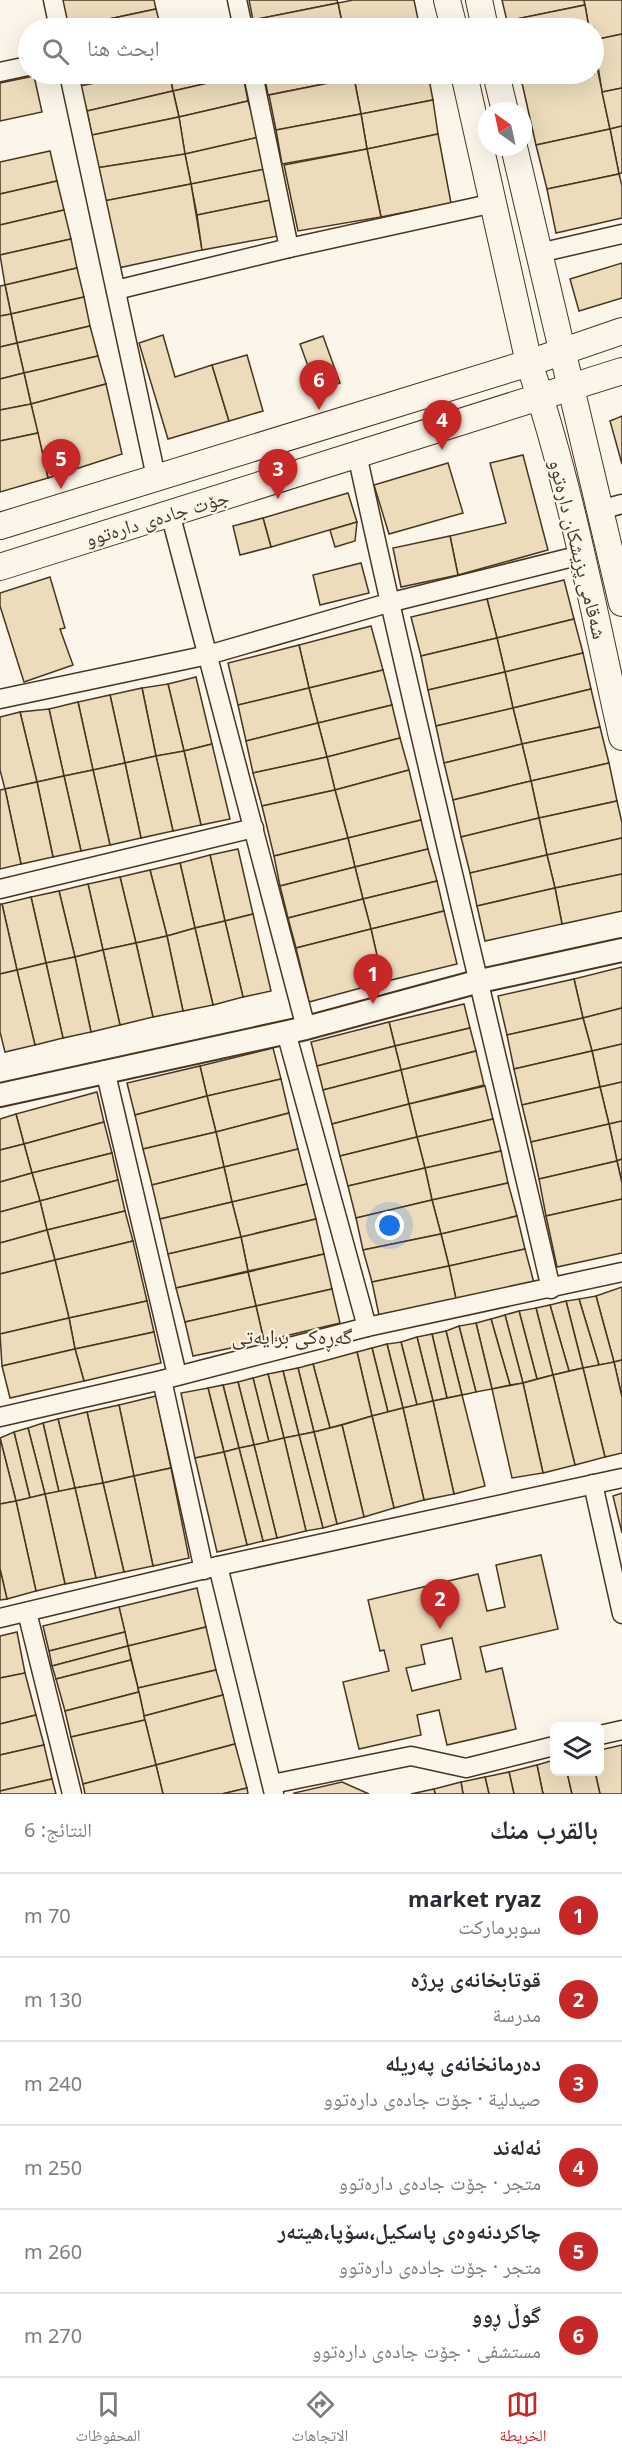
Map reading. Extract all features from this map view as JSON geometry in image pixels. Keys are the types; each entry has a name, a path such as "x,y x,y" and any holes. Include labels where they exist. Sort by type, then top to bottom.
{"main road":[{"path":"447,0 452,18"},
{"path":"479,0 484,18"},
{"name":"شەقامی پزیشکان دارەتوو","path":"466,84 529,363 581,555 622,737"},
{"path":"498,84 503,102"},
{"name":"شەقامی پزیشکان دارەتوو","path":"516,156 571,388 611,507 622,603"},
{"name":"جۆت جادەی دارەتوو","path":"0,526 529,363 622,331"},
{"name":"جۆت جادەی دارەتوو","path":"0,567 622,371"}],"street":[{"path":"53,0 57,18"},
{"path":"237,0 241,18"},
{"path":"0,72 18,68"},
{"path":"71,84 156,477"},
{"path":"254,84 289,248"},
{"path":"116,290 289,248 494,204"},
{"path":"539,253 622,234"},
{"path":"357,454 388,603 480,981 551,1289"},
{"path":"170,513 254,828 296,1030 367,1327"},
{"path":"0,699 208,655 388,603 581,555"},
{"path":"0,889 254,828"},
{"path":"0,1095 105,1070 296,1030 480,981 622,950"},
{"path":"105,1070 211,1568 273,1789 411,1756 466,1768 550,1747"},
{"path":"0,1417 367,1327 622,1272"},
{"path":"0,1618 211,1568 622,1478"},
{"path":"593,1484 622,1614"},
{"path":"27,1612 72,1794"},
{"path":"604,1734 622,1730"}],"building":[{"path":"61,0 154,0 156,9 114,18 65,18"},
{"path":"249,0 337,0 338,3 263,18 253,18"},
{"path":"353,0 414,0 418,18 341,18 338,3"},
{"path":"502,0 584,0 585,5 522,18 506,18"},
{"path":"584,0 622,0 622,34 604,38 604,18 587,18"},
{"path":"338,3 341,18 263,18"},
{"path":"585,5 587,18 522,18"},
{"path":"156,9 158,18 114,18"},
{"path":"622,34 622,88 602,92 601,84 604,84 604,38"},
{"path":"18,79 18,84 36,84 42,112 0,121 0,83"},
{"path":"172,84 173,91 87,111 80,86"},
{"path":"172,84 204,84 173,91"},
{"path":"204,84 245,84 248,101 179,117 173,91"},
{"path":"266,84 324,84 268,95"},
{"path":"324,84 355,84 361,114 276,130 269,95"},
{"path":"355,84 430,84 433,100 361,114"},
{"path":"522,84 601,84 610,129 536,145 532,127 532,102 526,102"},
{"path":"622,88 622,126 610,129 602,92"},
{"path":"173,91 179,117 92,135 87,111"},
{"path":"433,100 438,134 367,149 361,114"},
{"path":"248,101 259,137 185,154 179,117"},
{"path":"361,114 367,149 282,164 276,130"},
{"path":"179,117 185,154 96,168 92,135"},
{"path":"622,126 622,173 619,174 610,129"},
{"path":"610,129 619,174 547,189 536,145"},
{"path":"438,134 451,203 381,217 367,149"},
{"path":"259,137 265,169 191,184 185,154"},
{"path":"367,149 381,217 298,231 284,165"},
{"path":"50,151 57,181 0,194 0,162"},
{"path":"185,154 191,184 104,201 96,168"},
{"path":"265,169 271,200 197,215 191,184"},
{"path":"619,174 622,186 622,218 556,233 547,189"},
{"path":"57,181 64,210 0,225 0,194"},
{"path":"191,184 202,250 118,268 104,201"},
{"path":"271,200 278,236 202,250 197,215"},
{"path":"64,210 71,239 0,255 0,225"},
{"path":"71,239 77,268 5,285 0,255"},
{"path":"622,263 622,298 579,311 570,279"},
{"path":"77,268 84,297 11,314 5,285"},
{"path":"5,285 11,314 0,316 0,286"},
{"path":"84,297 90,326 17,343 11,314"},
{"path":"11,314 17,343 0,347 0,316"},
{"path":"90,326 98,356 24,373 17,343"},
{"path":"163,335 175,377 212,365 229,421 168,439 139,343"},
{"path":"323,336 340,383 317,391 300,344"},
{"path":"17,343 24,373 0,379 0,347"},
{"path":"247,355 263,411 229,421 212,365"},
{"path":"98,356 106,384 31,404 24,373"},
{"path":"24,373 31,404 0,410 0,379"},
{"path":"106,384 122,454 48,478 31,404"},
{"path":"31,404 38,433 0,441 0,410"},
{"path":"622,416 622,464 610,421"},
{"path":"38,433 48,478 0,492 0,441"},
{"path":"523,455 548,550 458,575 450,536 506,523 490,463"},
{"path":"448,463 463,513 389,534 374,485"},
{"path":"348,493 357,522 271,547 263,518"},
{"path":"263,518 271,547 240,555 233,526"},
{"path":"357,522 355,541 335,547 330,530"},
{"path":"450,536 458,575 401,587 393,548"},
{"path":"361,563 369,593 320,605 313,575"},
{"path":"50,577 65,628 60,629 73,665 24,682 0,606 0,593"},
{"path":"564,580 574,619 497,638 487,599"},
{"path":"487,599 497,638 421,656 411,617"},
{"path":"574,619 583,653 505,672 497,638"},
{"path":"371,626 383,670 309,688 299,645"},
{"path":"497,638 505,672 428,690 421,656"},
{"path":"299,645 309,688 238,705 228,663"},
{"path":"583,653 591,689 513,708 505,672"},
{"path":"383,670 392,705 318,723 309,688"},
{"path":"505,672 513,708 436,726 428,690"},
{"path":"196,677 212,744 184,751 168,684"},
{"path":"168,684 184,751 156,756 142,688"},
{"path":"142,688 156,756 125,763 110,695"},
{"path":"309,688 318,723 246,741 238,705"},
{"path":"591,689 600,727 522,744 513,708"},
{"path":"110,695 125,763 93,770 78,702"},
{"path":"78,702 93,770 64,776 49,709"},
{"path":"392,705 400,738 327,757 318,723"},
{"path":"513,708 522,744 444,763 436,726"},
{"path":"49,709 64,776 37,782 20,712"},
{"path":"20,712 37,782 5,789 0,770 0,717"},
{"path":"318,723 327,757 253,773 246,741"},
{"path":"600,727 609,763 531,781 522,744"},
{"path":"400,738 409,770 335,790 327,757"},
{"path":"212,744 230,819 201,825 184,751"},
{"path":"522,744 531,781 453,800 444,763"},
{"path":"184,751 201,825 173,831 156,756"},
{"path":"156,756 173,831 141,838 125,763"},
{"path":"327,757 335,790 262,806 253,773"},
{"path":"125,763 141,838 110,845 93,770"},
{"path":"609,763 617,801 539,818 531,781"},
{"path":"93,770 110,845 81,851 64,776"},
{"path":"409,770 421,820 348,838 335,790"},
{"path":"64,776 81,851 53,857 37,782"},
{"path":"531,781 539,818 461,837 453,800"},
{"path":"37,782 53,857 21,864 5,789"},
{"path":"5,789 21,864 0,869 0,790"},
{"path":"335,790 348,838 274,856 262,806"},
{"path":"617,801 622,823 622,838 547,855 539,818"},
{"path":"539,818 547,855 470,873 461,837"},
{"path":"421,820 428,849 355,867 348,838"},
{"path":"348,838 355,867 280,886 274,856"},
{"path":"622,838 622,874 555,888 547,855"},
{"path":"238,849 253,914 225,921 210,855"},
{"path":"428,849 437,881 363,899 355,867"},
{"path":"210,855 225,921 195,928 180,863"},
{"path":"547,855 555,888 477,906 470,873"},
{"path":"180,863 195,928 167,936 150,870"},
{"path":"355,867 363,899 288,918 280,886"},
{"path":"150,870 167,936 136,943 120,877"},
{"path":"622,874 622,911 562,924 555,888"},
{"path":"120,877 136,943 103,950 88,884"},
{"path":"437,881 444,911 371,929 363,899"},
{"path":"88,884 103,950 75,957 59,891"},
{"path":"555,888 562,924 485,941 477,906"},
{"path":"59,891 75,957 46,963 31,897"},
{"path":"31,897 46,963 17,970 2,904"},
{"path":"363,899 371,929 296,948 288,918"},
{"path":"0,904 2,904 17,970 0,974"},
{"path":"444,911 457,964 383,982 371,929"},
{"path":"253,914 271,991 243,997 225,921"},
{"path":"225,921 243,997 213,1005 195,928"},
{"path":"195,928 213,1005 183,1011 167,936"},
{"path":"371,929 383,982 309,1002 296,948"},
{"path":"167,936 183,1011 153,1017 136,943"},
{"path":"136,943 153,1017 120,1025 103,950"},
{"path":"103,950 120,1025 91,1032 75,957"},
{"path":"75,957 91,1032 63,1038 46,963"},
{"path":"46,963 63,1038 35,1045 17,970"},
{"path":"622,967 622,1008 583,1018 574,979"},
{"path":"17,970 35,1045 5,1052 0,1032 0,974"},
{"path":"574,979 583,1018 507,1035 498,996"},
{"path":"464,1004 470,1028 395,1046 389,1022"},
{"path":"622,1008 622,1044 592,1051 583,1018"},
{"path":"583,1018 592,1051 514,1069 507,1035"},
{"path":"389,1022 395,1046 317,1066 311,1042"},
{"path":"470,1028 476,1051 401,1070 395,1046"},
{"path":"622,1044 622,1082 600,1087 592,1051"},
{"path":"395,1046 401,1070 323,1090 317,1066"},
{"path":"273,1048 281,1079 207,1096 200,1066"},
{"path":"476,1051 484,1085 409,1104 401,1070"},
{"path":"592,1051 600,1087 522,1105 514,1069"},
{"path":"200,1066 207,1096 135,1115 127,1083"},
{"path":"401,1070 409,1104 332,1124 323,1090"},
{"path":"281,1079 289,1113 216,1132 207,1096"},
{"path":"622,1082 622,1121 609,1124 600,1087"},
{"path":"485,1086 493,1119 417,1137 409,1104"},
{"path":"600,1087 609,1124 531,1142 522,1105"},
{"path":"97,1092 104,1122 24,1144 16,1114"},
{"path":"207,1096 216,1132 143,1149 135,1115"},
{"path":"409,1104 417,1137 340,1156 332,1124"},
{"path":"289,1113 298,1149 224,1167 216,1132"},
{"path":"16,1114 24,1144 0,1150 0,1119"},
{"path":"493,1119 501,1151 425,1168 417,1137"},
{"path":"622,1121 622,1159 617,1161 609,1124"},
{"path":"104,1122 112,1153 32,1173 24,1144"},
{"path":"609,1124 617,1161 539,1179 531,1142"},
{"path":"216,1132 224,1167 152,1185 143,1149"},
{"path":"417,1137 425,1168 348,1186 340,1156"},
{"path":"24,1144 32,1173 0,1182 0,1150"},
{"path":"298,1149 307,1184 232,1202 224,1167"},
{"path":"501,1151 508,1183 432,1200 425,1168"},
{"path":"112,1153 118,1180 40,1201 32,1173"},
{"path":"622,1159 622,1183 617,1161"},
{"path":"617,1161 622,1183 622,1199 546,1216 539,1179"},
{"path":"224,1167 232,1202 160,1219 152,1185"},
{"path":"425,1168 432,1200 356,1218 348,1186"},
{"path":"32,1173 40,1201 0,1212 0,1182"},
{"path":"118,1180 125,1211 47,1230 40,1201"},
{"path":"508,1183 517,1216 441,1234 432,1200"},
{"path":"307,1184 316,1219 241,1237 232,1202"},
{"path":"622,1199 622,1253 557,1267 546,1216"},
{"path":"432,1200 441,1234 363,1250 356,1218"},
{"path":"40,1201 47,1230 0,1243 0,1212"},
{"path":"232,1202 241,1237 168,1254 160,1219"},
{"path":"125,1211 133,1241 55,1260 47,1230"},
{"path":"517,1216 525,1249 449,1266 441,1234"},
{"path":"316,1219 324,1254 248,1271 241,1237"},
{"path":"47,1230 55,1260 0,1274 0,1243"},
{"path":"441,1234 449,1266 372,1282 363,1250"},
{"path":"241,1237 248,1271 176,1288 168,1254"},
{"path":"133,1241 147,1301 69,1318 55,1260"},
{"path":"525,1249 534,1283 456,1299 449,1266"},
{"path":"324,1254 332,1289 256,1306 248,1272"},
{"path":"55,1260 69,1318 0,1334 0,1274"},
{"path":"449,1266 456,1299 379,1315 372,1282"},
{"path":"248,1272 256,1306 185,1322 176,1288"},
{"path":"622,1287 622,1360 614,1362 596,1296"},
{"path":"332,1289 340,1323 264,1341 256,1306"},
{"path":"596,1296 614,1362 599,1365 579,1299"},
{"path":"579,1299 599,1365 583,1368 566,1301"},
{"path":"147,1301 154,1332 75,1349 69,1318"},
{"path":"566,1301 583,1368 569,1371 550,1305"},
{"path":"550,1305 569,1371 553,1375 536,1308"},
{"path":"256,1306 264,1341 193,1356 185,1322"},
{"path":"536,1308 553,1375 537,1379 519,1311"},
{"path":"519,1311 537,1379 523,1383 505,1315"},
{"path":"505,1315 523,1383 510,1385 491,1319"},
{"path":"69,1318 75,1349 2,1366 0,1334"},
{"path":"491,1319 510,1385 492,1389 476,1323"},
{"path":"476,1323 492,1389 476,1392 459,1326"},
{"path":"459,1326 476,1392 462,1395 446,1331"},
{"path":"446,1331 462,1395 447,1398 432,1334"},
{"path":"154,1332 161,1363 84,1381 75,1349"},
{"path":"432,1334 447,1398 433,1401 417,1337"},
{"path":"417,1337 433,1401 417,1405 401,1342"},
{"path":"401,1342 417,1405 403,1408 387,1344"},
{"path":"387,1344 403,1408 388,1412 372,1348"},
{"path":"372,1348 388,1412 372,1416 357,1352"},
{"path":"75,1349 84,1381 10,1398 2,1366"},
{"path":"357,1352 372,1416 330,1428 313,1364"},
{"path":"622,1360 622,1397 614,1362"},
{"path":"614,1362 622,1397 622,1453 605,1457 583,1368"},
{"path":"313,1364 330,1428 314,1432 298,1368"},
{"path":"298,1368 314,1432 299,1435 283,1371"},
{"path":"583,1368 605,1457 575,1465 553,1375"},
{"path":"283,1371 299,1435 284,1438 268,1374"},
{"path":"268,1374 284,1438 269,1442 253,1378"},
{"path":"553,1375 575,1465 543,1473 523,1383"},
{"path":"253,1378 269,1442 254,1445 238,1382"},
{"path":"238,1382 254,1445 239,1448 223,1385"},
{"path":"523,1383 543,1473 512,1478 492,1389"},
{"path":"223,1385 239,1448 224,1452 208,1388"},
{"path":"208,1388 224,1452 195,1458 181,1393"},
{"path":"462,1395 485,1486 454,1494 433,1401"},
{"path":"156,1396 171,1468 134,1476 119,1405"},
{"path":"433,1401 454,1494 424,1500 403,1408"},
{"path":"119,1405 134,1476 103,1483 87,1412"},
{"path":"403,1408 424,1500 394,1508 372,1416"},
{"path":"87,1412 103,1483 75,1488 58,1419"},
{"path":"372,1416 394,1508 364,1517 342,1425"},
{"path":"58,1419 75,1488 59,1492 43,1423"},
{"path":"43,1423 59,1492 45,1494 28,1428"},
{"path":"342,1425 364,1517 337,1524 314,1432"},
{"path":"28,1428 45,1494 30,1498 14,1432"},
{"path":"14,1432 30,1498 16,1501 0,1438"},
{"path":"314,1432 337,1524 323,1528 299,1435"},
{"path":"299,1435 323,1528 306,1531 284,1438"},
{"path":"0,1438 16,1501 0,1504"},
{"path":"284,1438 306,1531 277,1538 254,1445"},
{"path":"254,1445 277,1538 263,1541 239,1448"},
{"path":"239,1448 263,1541 247,1545 224,1452"},
{"path":"224,1452 247,1545 217,1552 195,1458"},
{"path":"171,1468 189,1558 153,1566 134,1476"},
{"path":"134,1476 153,1566 124,1572 103,1483"},
{"path":"103,1483 124,1572 96,1578 75,1488"},
{"path":"75,1488 96,1578 65,1584 45,1494"},
{"path":"622,1493 622,1533 613,1496"},
{"path":"45,1494 65,1584 36,1591 16,1501"},
{"path":"16,1501 36,1591 7,1599 0,1569 0,1504"},
{"path":"541,1555 558,1629 480,1647 486,1672 502,1668 516,1729 447,1745 439,1710 417,1715 421,1735 359,1749 343,1682 389,1671 384,1650 380,1651 368,1600 478,1574 487,1611 505,1607 496,1565","holes":["452,1638 461,1679 412,1691 406,1668 425,1664 421,1645"]},
{"path":"0,1569 7,1599 0,1600"},
{"path":"197,1588 206,1627 128,1646 119,1607"},
{"path":"119,1607 125,1632 49,1651 43,1626"},
{"path":"206,1627 216,1670 138,1688 128,1646"},
{"path":"17,1632 25,1673 0,1678 0,1636"},
{"path":"125,1632 128,1646 52,1666 49,1651"},
{"path":"128,1646 131,1660 56,1679 52,1666"},
{"path":"131,1660 139,1692 65,1711 56,1679"},
{"path":"216,1670 223,1695 144,1716 138,1688"},
{"path":"25,1673 36,1715 0,1724 0,1678"},
{"path":"139,1692 145,1720 71,1737 65,1711"},
{"path":"223,1695 235,1744 156,1765 144,1716"},
{"path":"36,1715 44,1745 0,1755 0,1724"},
{"path":"145,1720 156,1765 83,1784 71,1737"},
{"path":"235,1744 247,1788 222,1794 163,1794 156,1765"},
{"path":"44,1745 52,1779 0,1791 0,1755"},
{"path":"622,1745 622,1794 600,1794 596,1776 604,1776 604,1749"},
{"path":"550,1761 550,1776 568,1776 572,1794 543,1794 537,1765"},
{"path":"156,1765 163,1794 85,1794 83,1784"},
{"path":"537,1765 543,1794 514,1794 509,1772"},
{"path":"509,1772 514,1794 489,1794 485,1777"},
{"path":"568,1776 596,1776 600,1794 572,1794"},
{"path":"485,1777 489,1794 463,1794 461,1782"},
{"path":"52,1779 56,1794 0,1794 0,1791"},
{"path":"342,1782 369,1794 294,1794 294,1793"},
{"path":"461,1782 463,1794 435,1794 434,1789"},
{"path":"247,1788 248,1794 222,1794"},
{"path":"434,1789 435,1794 411,1794"}],"place":[{"name":"گوڵ ڕوو","path":"319,410"},
{"name":"ئەلەند","path":"442,450"},
{"name":"چاکردنەوەی پاسکیل،سۆپا،هیتەر","path":"61,489"},
{"name":"دەرمانخانەی پەریلە","path":"278,499"},
{"name":"market ryaz","path":"373,1004"},
{"name":"قوتابخانەی پرژە","path":"440,1629"}],"district":[{"name":"گەڕەکی برایەتی","path":"292,1337"}]}
